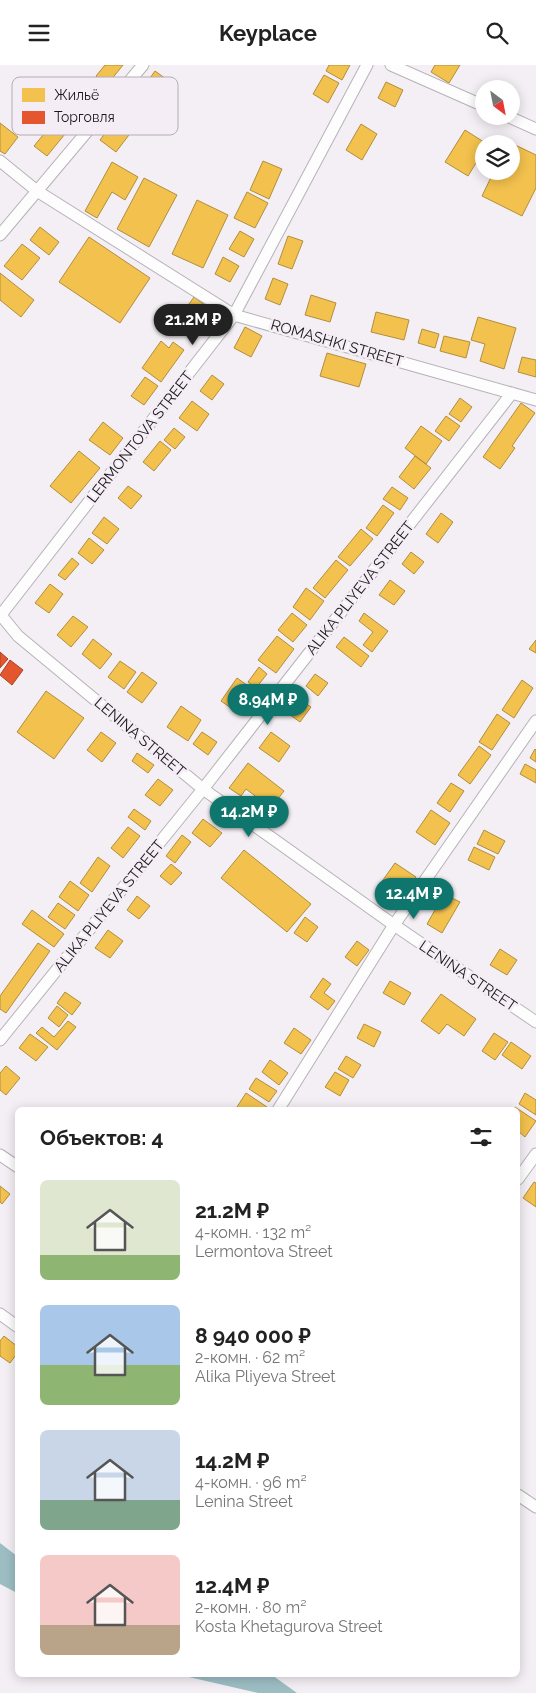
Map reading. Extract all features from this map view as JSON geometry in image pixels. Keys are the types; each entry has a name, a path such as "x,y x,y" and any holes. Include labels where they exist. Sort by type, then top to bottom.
{"street":[{"path":"133,77 143,65"},
{"name":"LERMONTOVA STREET","path":"0,615 234,315 367,65"},
{"path":"391,65 475,102"},
{"path":"520,122 536,129"},
{"path":"0,235 84,135"},
{"name":"ROMASHKI STREET","path":"0,161 37,191 234,315 536,400"},
{"name":"ALIKA PLIYEVA STREET","path":"0,1040 203,789 512,393"},
{"name":"LENINA STREET","path":"0,615 18,636 203,789 394,925 536,1022"},
{"path":"280,1107 394,925 536,721"},
{"path":"520,1176 536,1154"},
{"path":"0,1155 15,1165"},
{"path":"0,1314 15,1325"},
{"path":"520,1496 536,1507"}],"water":[{"path":"0,1543 15,1554 15,1592 0,1584"},
{"path":"189,1677 275,1677 297,1693 258,1693"}],"building: Жильё":[{"path":"105,65 123,65 113,77 96,76"},
{"path":"329,65 350,65 342,80 326,71"},
{"path":"435,65 460,65 449,83 431,72"},
{"path":"155,71 163,77 151,77"},
{"path":"324,75 339,83 328,103 313,94"},
{"path":"386,82 403,90 395,107 378,98"},
{"path":"0,123 12,132 12,135 18,137 5,154 0,151"},
{"path":"361,124 377,134 362,160 346,150"},
{"path":"465,130 475,136 475,165 468,176 445,162"},
{"path":"43,135 64,135 47,156 34,146"},
{"path":"104,135 129,135 116,152 100,140"},
{"path":"520,147 536,155 536,188 522,216 482,196 490,180 520,180"},
{"path":"263,161 282,169 269,199 250,190"},
{"path":"112,162 138,177 125,200 112,192 97,218 85,211"},
{"path":"144,178 177,195 149,247 117,229"},
{"path":"247,192 268,203 255,228 234,218"},
{"path":"197,200 228,215 203,268 172,254"},
{"path":"40,227 59,242 49,255 30,240"},
{"path":"240,231 254,239 244,257 229,249"},
{"path":"288,236 303,241 292,269 278,264"},
{"path":"89,237 150,278 120,323 59,282"},
{"path":"22,244 40,258 22,280 4,266"},
{"path":"223,257 239,266 230,282 215,274"},
{"path":"0,273 34,300 21,317 0,300"},
{"path":"273,278 288,284 280,305 265,299"},
{"path":"311,295 336,303 330,322 305,315"},
{"path":"194,297 214,312 201,330 181,315"},
{"path":"376,312 409,320 404,340 371,332"},
{"path":"478,317 516,328 504,369 480,361 485,344 471,340"},
{"path":"245,327 262,336 251,357 234,348"},
{"path":"422,329 439,334 435,348 418,343"},
{"path":"444,336 470,342 466,358 440,351"},
{"path":"161,341 169,348 173,342 184,350 161,382 142,368"},
{"path":"327,353 366,364 359,387 320,376"},
{"path":"522,357 536,360 536,377 518,372"},
{"path":"212,375 224,384 212,400 200,391"},
{"path":"145,377 158,386 144,405 131,396"},
{"path":"460,398 472,407 461,422 449,414"},
{"path":"192,401 209,414 197,431 179,418"},
{"path":"521,403 535,413 512,446 515,448 500,469 483,457"},
{"path":"446,416 460,426 449,441 435,431"},
{"path":"103,422 123,438 110,455 89,440"},
{"path":"421,426 442,441 426,464 405,448"},
{"path":"174,428 185,437 175,449 164,440"},
{"path":"160,441 171,450 154,471 143,462"},
{"path":"79,451 100,468 71,503 50,486"},
{"path":"415,456 431,468 414,489 399,477"},
{"path":"128,486 142,496 131,509 118,498"},
{"path":"392,487 408,498 400,510 383,499"},
{"path":"383,505 394,513 377,536 366,528"},
{"path":"441,513 453,522 438,543 426,534"},
{"path":"104,517 119,529 107,544 92,533"},
{"path":"361,529 373,539 350,566 338,557"},
{"path":"89,538 104,550 92,564 78,553"},
{"path":"411,552 424,562 414,574 402,564"},
{"path":"72,558 79,564 65,580 58,575"},
{"path":"336,560 348,570 325,598 313,588"},
{"path":"390,580 405,591 394,605 379,595"},
{"path":"50,584 63,594 49,613 35,603"},
{"path":"306,588 324,601 310,620 293,607"},
{"path":"292,613 307,625 293,642 278,630"},
{"path":"364,613 388,631 372,652 363,645 373,632 359,621"},
{"path":"73,616 88,627 71,647 57,635"},
{"path":"277,636 294,649 276,673 258,660"},
{"path":"344,637 369,656 361,667 336,647"},
{"path":"93,639 112,654 100,669 82,654"},
{"path":"536,640 536,653 529,649"},
{"path":"120,661 136,672 124,689 108,677"},
{"path":"259,667 267,674 256,688 248,682"},
{"path":"142,672 157,683 142,703 127,692"},
{"path":"315,674 328,683 318,696 306,686"},
{"path":"237,678 254,690 238,713 221,701"},
{"path":"522,680 533,688 514,718 502,710"},
{"path":"46,691 84,718 54,759 17,732"},
{"path":"297,697 311,707 300,722 286,712"},
{"path":"181,706 201,720 188,741 167,727"},
{"path":"497,714 510,723 492,750 479,742"},
{"path":"101,732 116,743 102,762 87,750"},
{"path":"202,732 217,742 208,755 193,744"},
{"path":"271,732 290,746 279,762 259,748"},
{"path":"479,746 491,755 470,784 458,775"},
{"path":"536,750 536,762 530,758"},
{"path":"137,753 154,765 148,773 132,761"},
{"path":"248,763 284,791 271,808 246,789 241,796 229,788"},
{"path":"525,764 536,770 536,783 520,774"},
{"path":"158,779 173,790 160,806 145,795"},
{"path":"451,783 464,791 450,812 437,803"},
{"path":"134,809 151,821 145,830 128,817"},
{"path":"431,810 450,823 435,845 416,832"},
{"path":"203,819 222,833 210,847 192,833"},
{"path":"128,827 140,836 123,858 111,848"},
{"path":"484,830 505,841 498,854 477,844"},
{"path":"182,835 191,842 175,863 166,856"},
{"path":"474,847 495,857 489,870 468,860"},
{"path":"244,850 311,904 287,932 221,878"},
{"path":"98,857 110,866 92,892 80,883"},
{"path":"395,863 416,877 400,902 378,887"},
{"path":"171,864 182,873 171,885 160,876"},
{"path":"70,881 89,895 78,911 59,897"},
{"path":"444,894 460,902 442,933 427,924"},
{"path":"137,896 150,906 139,919 127,910"},
{"path":"58,903 75,915 65,929 48,917"},
{"path":"32,910 64,934 54,947 22,924"},
{"path":"305,917 318,927 307,942 294,933"},
{"path":"108,930 123,941 110,958 95,948"},
{"path":"357,941 369,950 357,966 345,957"},
{"path":"38,943 50,951 6,1013 0,1009 0,996"},
{"path":"500,949 517,960 507,975 490,965"},
{"path":"323,978 331,984 324,993 335,1001 328,1010 310,997"},
{"path":"390,981 411,993 404,1005 383,993"},
{"path":"65,992 81,1003 72,1015 57,1003"},
{"path":"441,994 476,1019 464,1036 447,1024 439,1034 421,1021"},
{"path":"57,1006 68,1015 59,1027 48,1018"},
{"path":"68,1021 76,1027 57,1050 36,1033 42,1027 54,1037"},
{"path":"364,1024 381,1032 374,1047 357,1038"},
{"path":"294,1028 311,1040 301,1054 284,1043"},
{"path":"494,1033 508,1042 495,1060 482,1051"},
{"path":"30,1034 48,1047 36,1061 19,1048"},
{"path":"511,1042 531,1056 522,1069 502,1055"},
{"path":"346,1056 361,1065 353,1078 338,1069"},
{"path":"270,1060 288,1073 279,1085 262,1072"},
{"path":"6,1066 20,1078 6,1095 0,1090 0,1073"},
{"path":"335,1072 349,1080 340,1096 325,1087"},
{"path":"256,1078 277,1091 269,1102 249,1089"},
{"path":"246,1093 267,1107 237,1107"},
{"path":"525,1093 536,1100 536,1115 519,1104"},
{"path":"520,1110 536,1121 525,1137 520,1133"},
{"path":"534,1182 536,1183 536,1207 523,1198"},
{"path":"0,1186 10,1194 2,1204 0,1202"},
{"path":"4,1336 15,1345 15,1356 10,1363 0,1356 0,1341"}],"building: Торговля":[{"path":"0,652 8,659 0,668"},
{"path":"10,660 23,670 12,685 0,675"}]}
